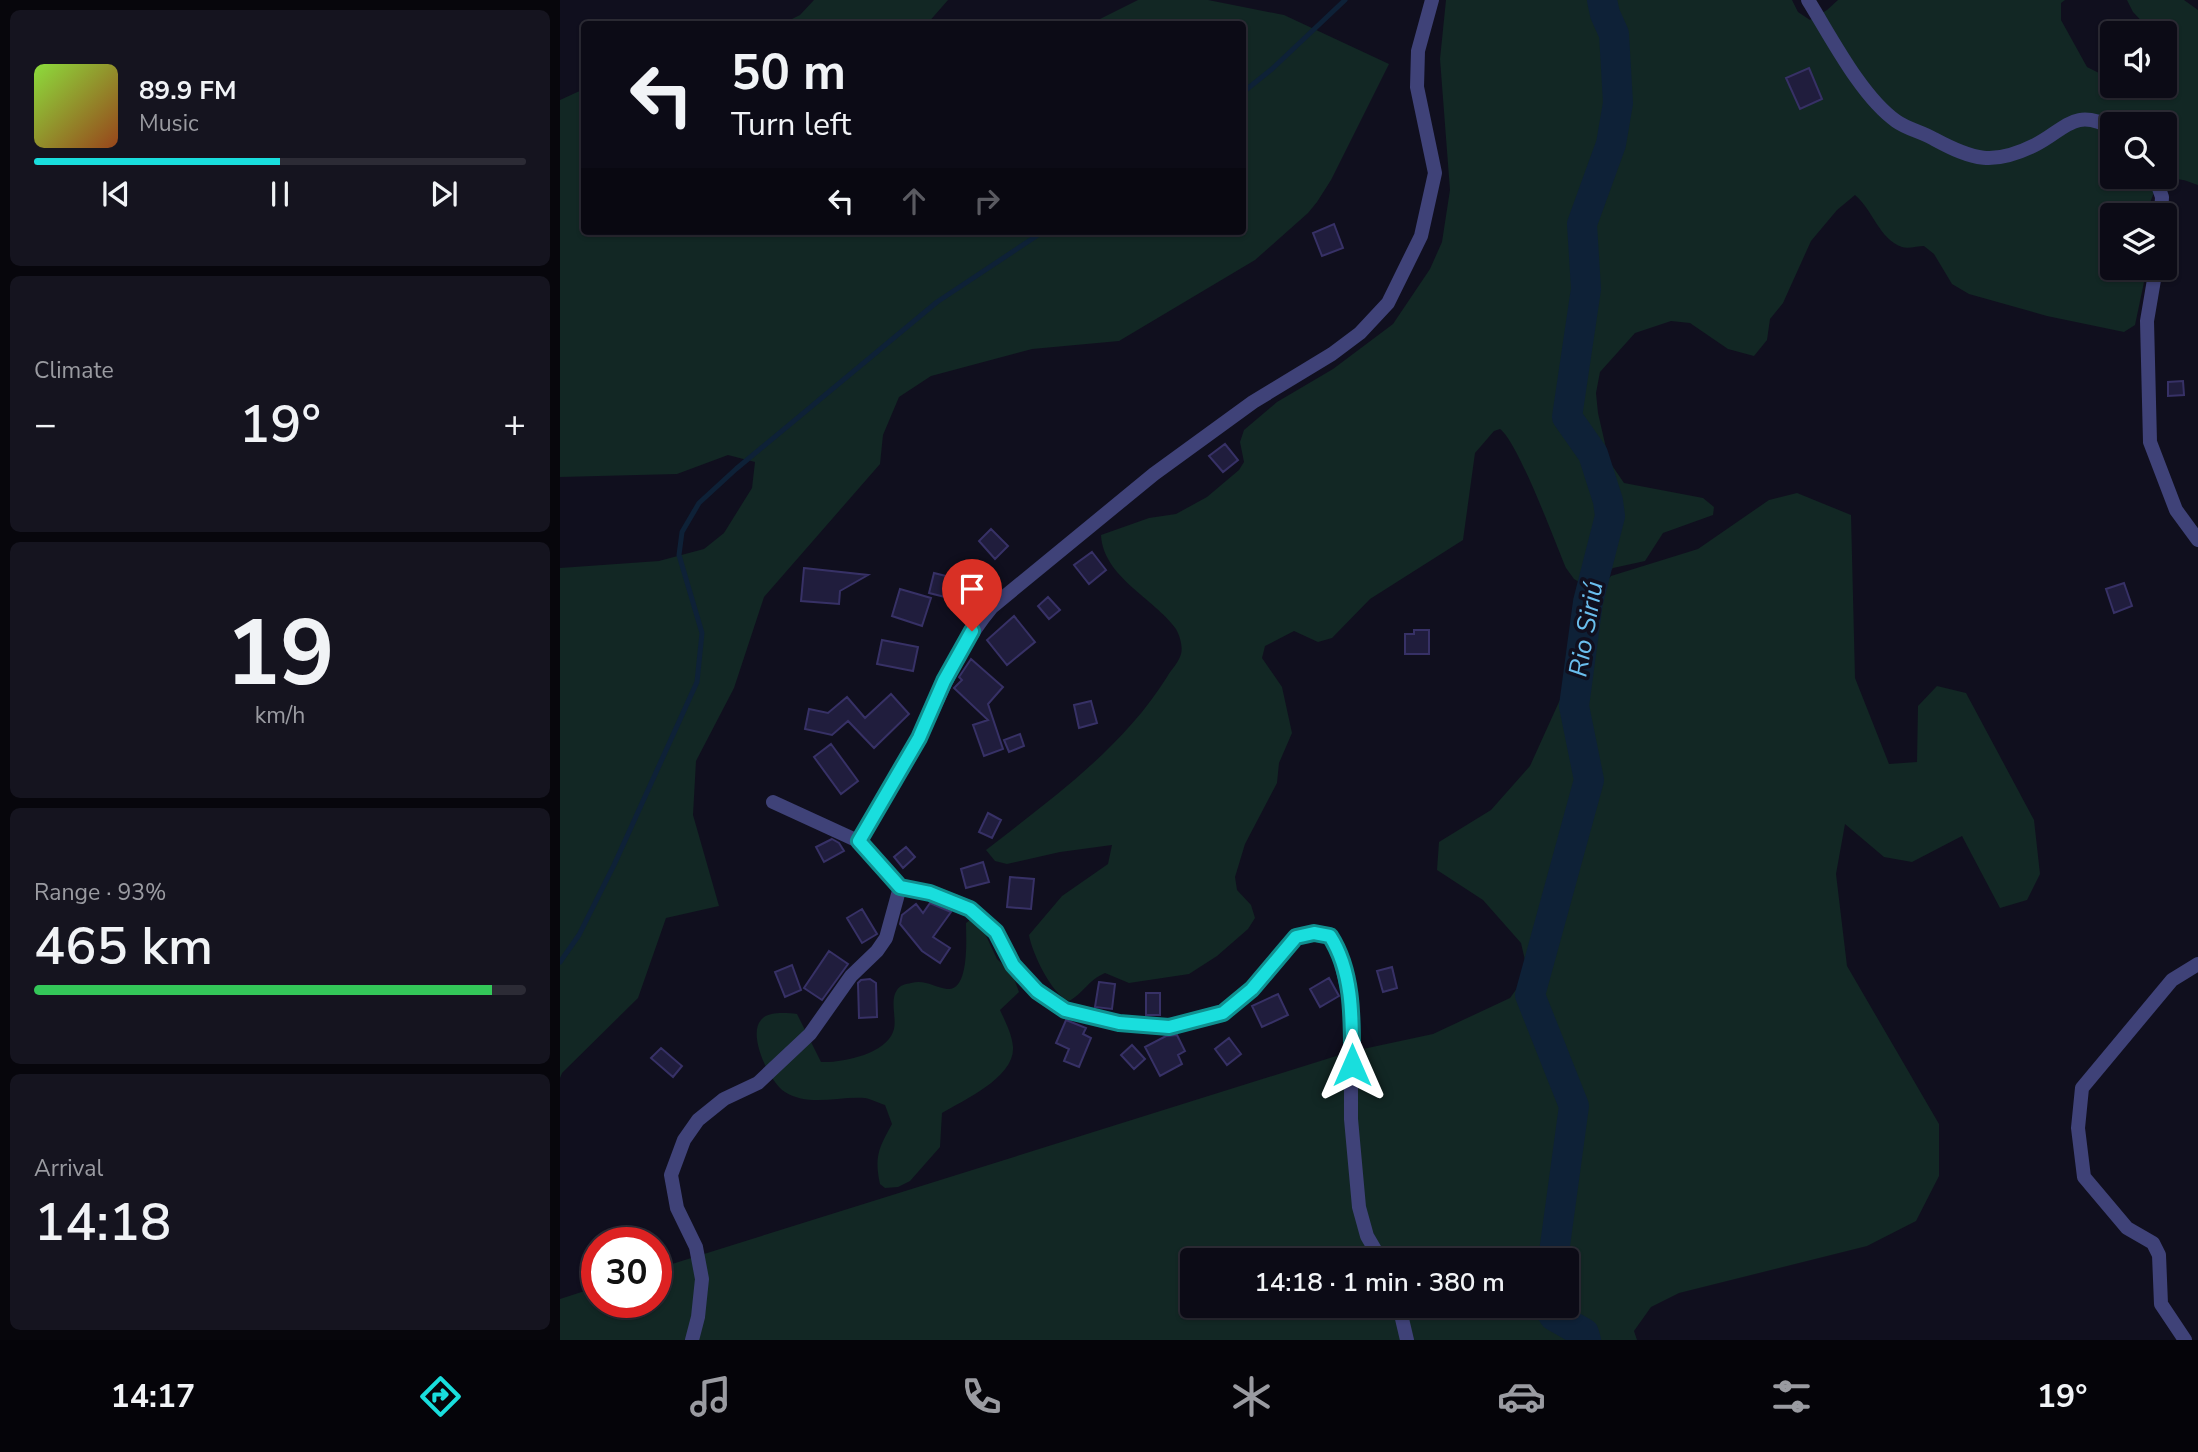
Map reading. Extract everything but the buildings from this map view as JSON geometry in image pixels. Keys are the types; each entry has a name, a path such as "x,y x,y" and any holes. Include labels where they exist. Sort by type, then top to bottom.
{"street":[{"path":"859,841 919,738 944,681 972,631 992,607 1154,474 1253,402 1332,354 1360,333 1388,303 1421,236 1435,173 1417,87 1418,51 1432,0"},
{"path":"1808,0 1844,59 1878,107 1904,127 1922,132 1969,157 1985,160 2007,156 2036,145 2057,129 2074,121 2085,119 2100,122"},
{"path":"2154,280 2147,321 2150,442 2176,510 2198,540"},
{"path":"773,802 859,841 900,887 930,893 970,909 996,932 1013,965 1037,991 1065,1010 1119,1023 1169,1027 1223,1013 1252,989 1296,937 1314,933 1330,936 1338,948 1352,1006 1351,1119 1359,1207 1367,1236 1374,1248"},
{"path":"692,1340 698,1317 702,1279 696,1247 677,1208 671,1175 684,1140 698,1119 724,1098 758,1083 810,1034 851,976 877,951 886,938 900,887"},
{"path":"2185,1340 2161,1304 2159,1255 2153,1243 2127,1228 2084,1177 2078,1128 2082,1088 2172,981 2198,964"},
{"path":"1402,1318 1407,1340"}],"green space":[{"path":"814,0 948,0 930,21 788,21 800,15"},
{"path":"1138,0 1208,0 1284,15 1389,64 1331,180 1317,202 1255,260 1119,341 1032,349 931,376 899,397 883,435 880,464 764,597 734,688 696,761 693,815 719,906 666,918 638,998 560,1078 560,568 659,561 704,549 724,533 752,488 755,462 728,455 677,474 560,477 560,100 581,90 581,235 1246,235 1246,21 1096,21"},
{"path":"1446,0 1792,0 1798,12 1810,20 1838,0 2065,0 2061,3 2061,20 2087,67 2100,73 2100,98 2177,98 2177,21 2142,21 2127,0 2184,0 2198,10 2198,185 2177,179 2177,112 2100,112 2100,189 2157,189 2150,203 2100,203 2100,280 2144,280 2135,325 2124,332 2047,316 1969,294 1952,284 1934,254 1924,246 1902,247 1887,238 1855,195 1837,210 1811,241 1783,303 1770,319 1767,340 1754,356 1728,349 1690,323 1671,321 1635,333 1600,372 1596,393 1598,413 1609,461 1624,483 1703,498 1714,507 1713,515 1663,533 1645,561 1613,568 1604,577 1586,586 1574,579 1566,568 1526,472 1508,438 1500,429 1494,431 1475,453 1463,540 1370,599 1332,638 1318,642 1294,631 1265,646 1262,658 1282,687 1292,733 1279,763 1277,783 1245,844 1235,877 1237,890 1251,905 1255,918 1248,929 1217,956 1189,974 1129,983 1105,973 1069,1001 1056,991 1044,973 1029,935 1062,896 1108,864 1112,845 1060,852 1007,864 995,861 986,850 1060,792 1107,750 1149,703 1180,657 1182,651 1176,629 1110,563 1101,535 1149,518 1176,514 1207,497 1239,470 1244,462 1240,442 1244,430 1277,402 1333,369 1393,324 1430,269 1442,242 1450,190 1440,59"},
{"path":"1797,493 1851,515 1855,678 1889,764 1917,762 1918,706 1937,686 1966,693 2034,820 2040,874 2027,900 2000,908 1962,836 1912,862 1884,857 1845,824 1836,874 1847,966 1939,1124 1939,1176 1916,1221 1867,1246 1679,1293 1651,1307 1634,1331 1637,1340 560,1340 560,1299 581,1292 581,1318 672,1318 672,1264 1349,1052 1433,1034 1510,998 1528,973 1521,943 1483,900 1437,870 1439,842 1491,810 1530,766 1578,660 1592,600 1611,576 1698,549 1769,500"},
{"path":"970,920 982,927 997,959 1012,973 1019,992 1000,1010 1011,1037 1011,1058 997,1078 942,1113 940,1147 910,1181 898,1187 885,1188 880,1184 878,1159 892,1124 885,1105 865,1098 804,1099 785,1092 773,1079 762,1058 758,1047 757,1027 768,1015 797,1014 821,1062 851,1059 872,1051 888,1040 893,1032 894,1000 900,987 921,982 947,989 954,988 960,982 965,962 966,923"}],"waterway":[{"path":"1246,90 1345,0"},
{"name":"Rio Siriú","path":"1555,1248 1574,1106 1530,995 1589,780 1574,706 1588,602 1610,516 1593,454 1567,417 1586,289 1582,224 1611,144 1618,103 1614,34 1602,0"},
{"path":"560,962 579,935 614,865 697,682 702,633 679,555 682,532 699,503 736,469 937,302 1038,235"},
{"name":"Rio Siriú","path":"1558,1318 1584,1333 1586,1340"}],"route":[{"path":"972,631 944,681 919,738 859,841 900,887 930,893 970,909 996,932 1013,965 1037,991 1065,1010 1119,1023 1169,1027 1223,1013 1252,989 1296,937 1314,933 1330,936 1338,948 1352,1006 1352,1065"}]}
